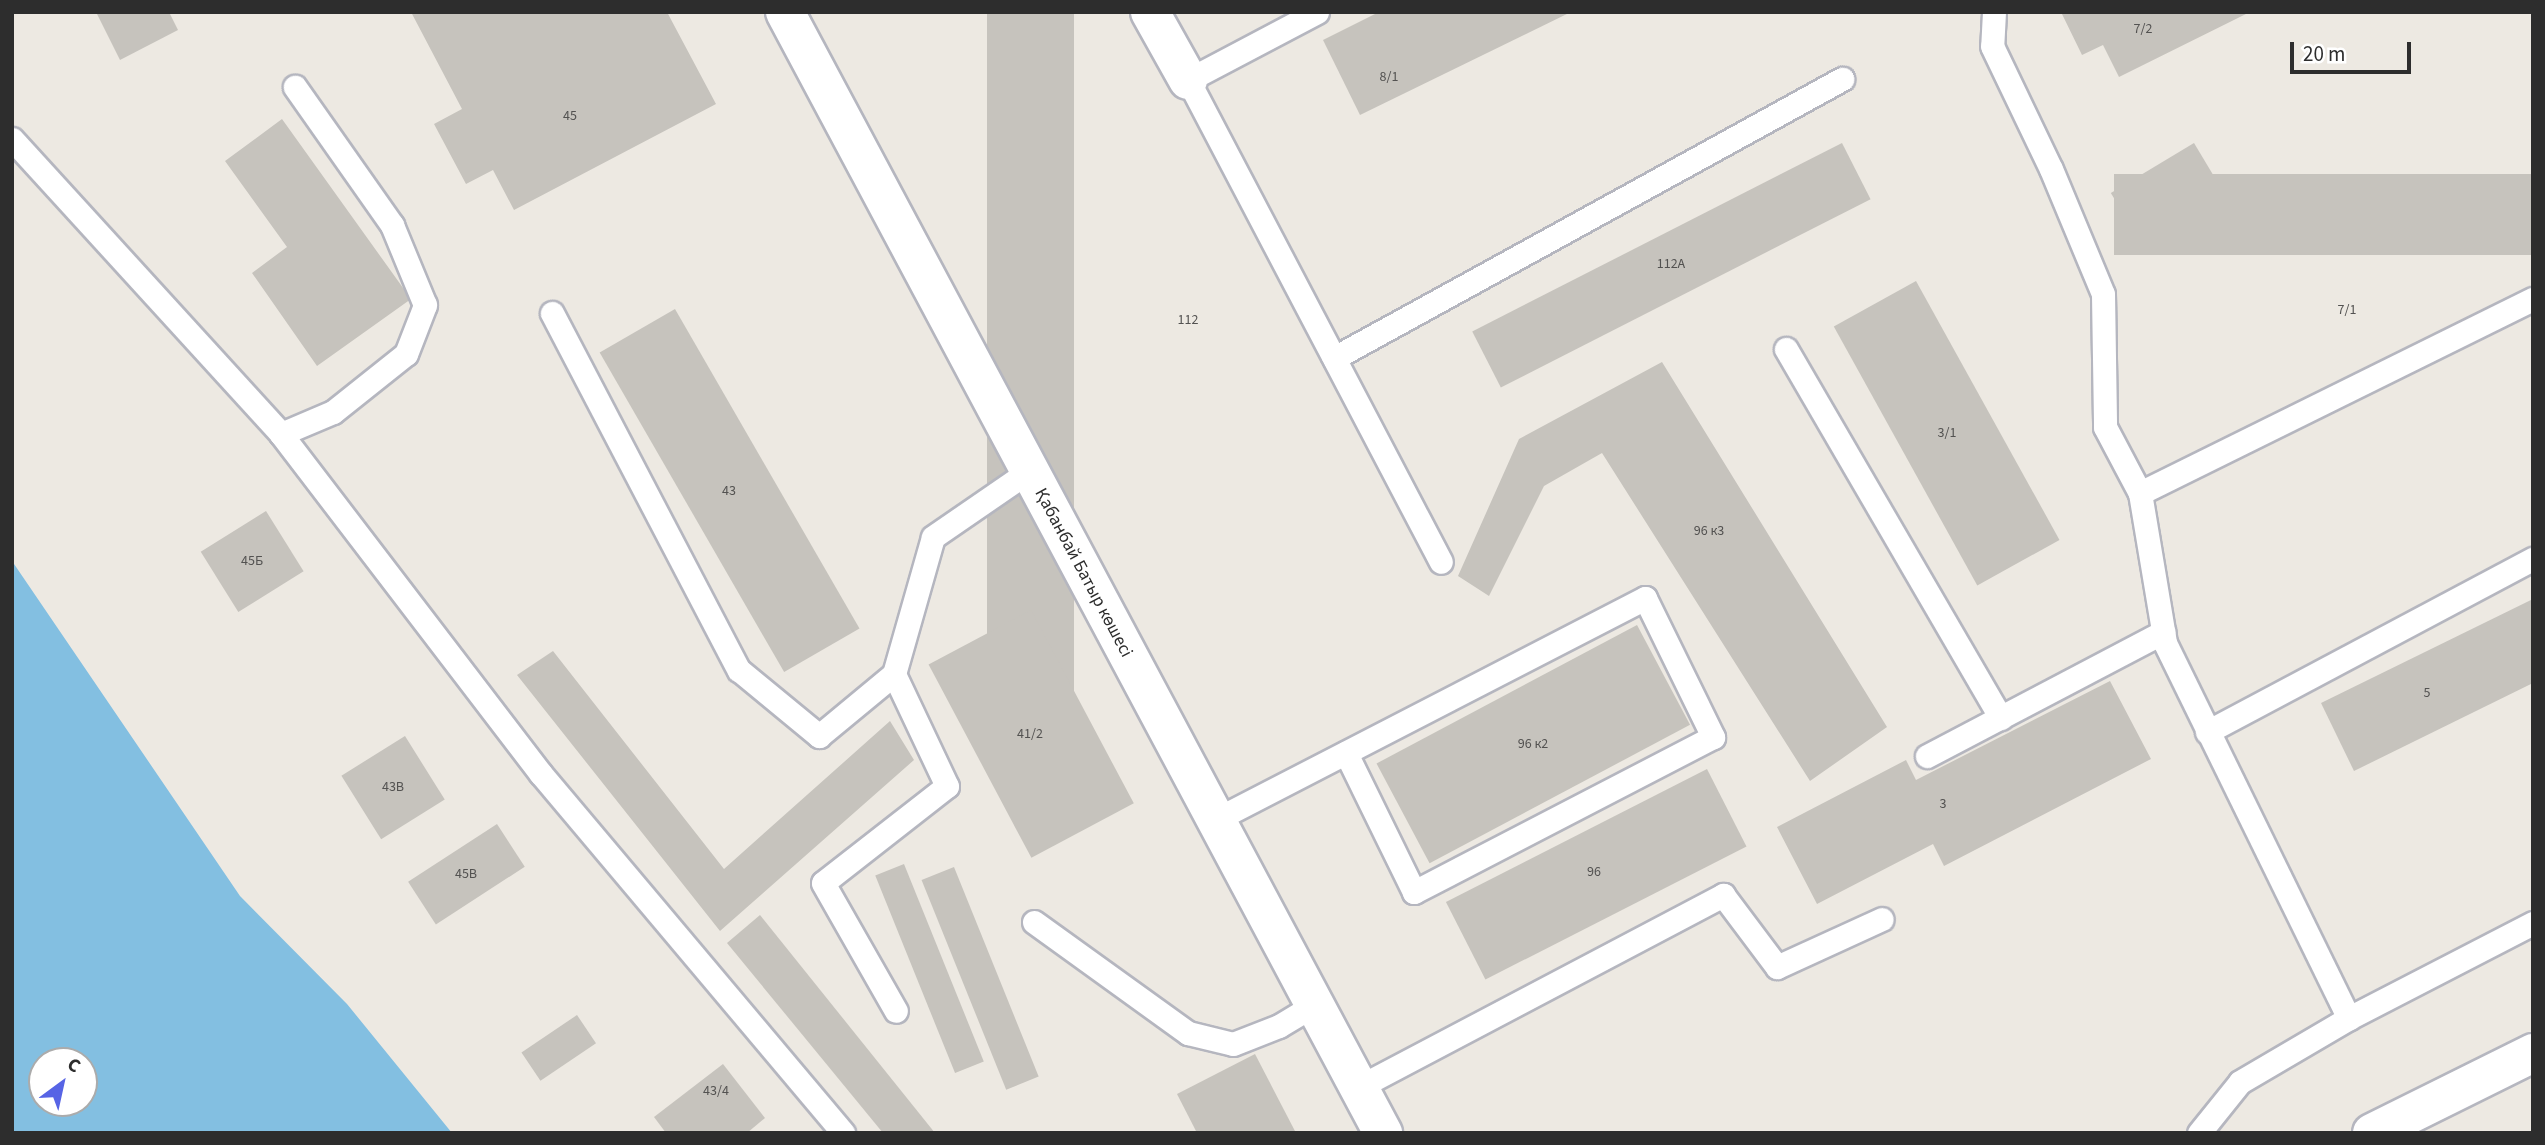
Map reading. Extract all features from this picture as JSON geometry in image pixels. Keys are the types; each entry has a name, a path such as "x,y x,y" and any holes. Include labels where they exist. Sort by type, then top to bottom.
{"main road":[{"name":"Қабанбай Батыр көшесі","path":"785,12 1382,1133"},
{"path":"1150,12 1188,80"},
{"path":"2372,1133 2533,1054"}],"lane":[{"path":"1317,12 1188,80 1441,562"},
{"path":"1994,12 1992,46 2050,169 2103,294 2105,427 2140,493 2165,643 2349,1018"},
{"path":"1334,358 1842,79"},
{"path":"281,434 333,412 406,354 425,305 393,225 295,87"},
{"path":"12,139 281,434 541,774 843,1133"},
{"path":"2140,493 2533,299"},
{"path":"552,313 739,670 819,737 894,674 933,537 1029,471"},
{"path":"1786,349 2001,718"},
{"path":"2207,732 2533,559"},
{"path":"1215,820 1346,752 1645,598 1713,737 1414,892 1346,752"},
{"path":"1927,756 2163,632"},
{"path":"894,674 947,786 823,883 896,1011"},
{"path":"1359,1087 1723,895 1777,967 1882,919"},
{"path":"1034,922 1188,1033 1233,1044 1279,1026 1314,1005"},
{"path":"2199,1133 2240,1082 2349,1018 2533,923"}],"water":[{"path":"12,561 240,896 347,1004 452,1133 12,1133"}],"building":[{"path":"96,12 169,12 178,30 120,60"},
{"path":"411,12 667,12 716,104 514,210 493,170 466,184 434,124 462,109"},
{"path":"987,12 1074,12 1074,742 987,742"},
{"path":"1379,12 1571,12 1360,115 1323,40"},
{"path":"2061,12 2250,12 2119,77 2103,45 2082,55"},
{"path":"282,119 411,299 317,366 252,273 287,247 225,161"},
{"path":"1842,143 1871,199 1501,388 1472,331"},
{"path":"2194,143 2230,202 2146,252 2111,193"},
{"path":"2114,174 2533,174 2533,255 2114,255"},
{"path":"1916,281 2060,540 1977,585 1834,327"},
{"path":"675,309 860,629 784,672 600,353"},
{"path":"1662,362 1887,727 1810,781 1602,453 1544,486 1489,596 1458,576 1519,439"},
{"path":"266,511 304,571 238,612 201,552"},
{"path":"2533,599 2533,683 2354,771 2321,703"},
{"path":"1031,610 1134,803 1031,858 929,664"},
{"path":"1637,625 1690,725 1430,863 1377,763"},
{"path":"553,651 724,869 890,721 914,760 720,931 517,675"},
{"path":"2110,681 2151,759 1944,866 1933,844 1817,904 1777,827 1906,760 1916,780"},
{"path":"405,736 445,800 381,839 341,776"},
{"path":"1707,769 1746,847 1485,980 1446,902"},
{"path":"497,824 525,867 436,925 408,882"},
{"path":"904,864 984,1061 955,1073 875,876"},
{"path":"954,867 1039,1077 1006,1090 922,880"},
{"path":"760,915 935,1133 883,1133 727,943"},
{"path":"577,1015 596,1043 540,1081 521,1052"},
{"path":"1255,1054 1296,1133 1197,1133 1177,1094"},
{"path":"723,1064 765,1118 747,1133 666,1133 654,1117"}]}
